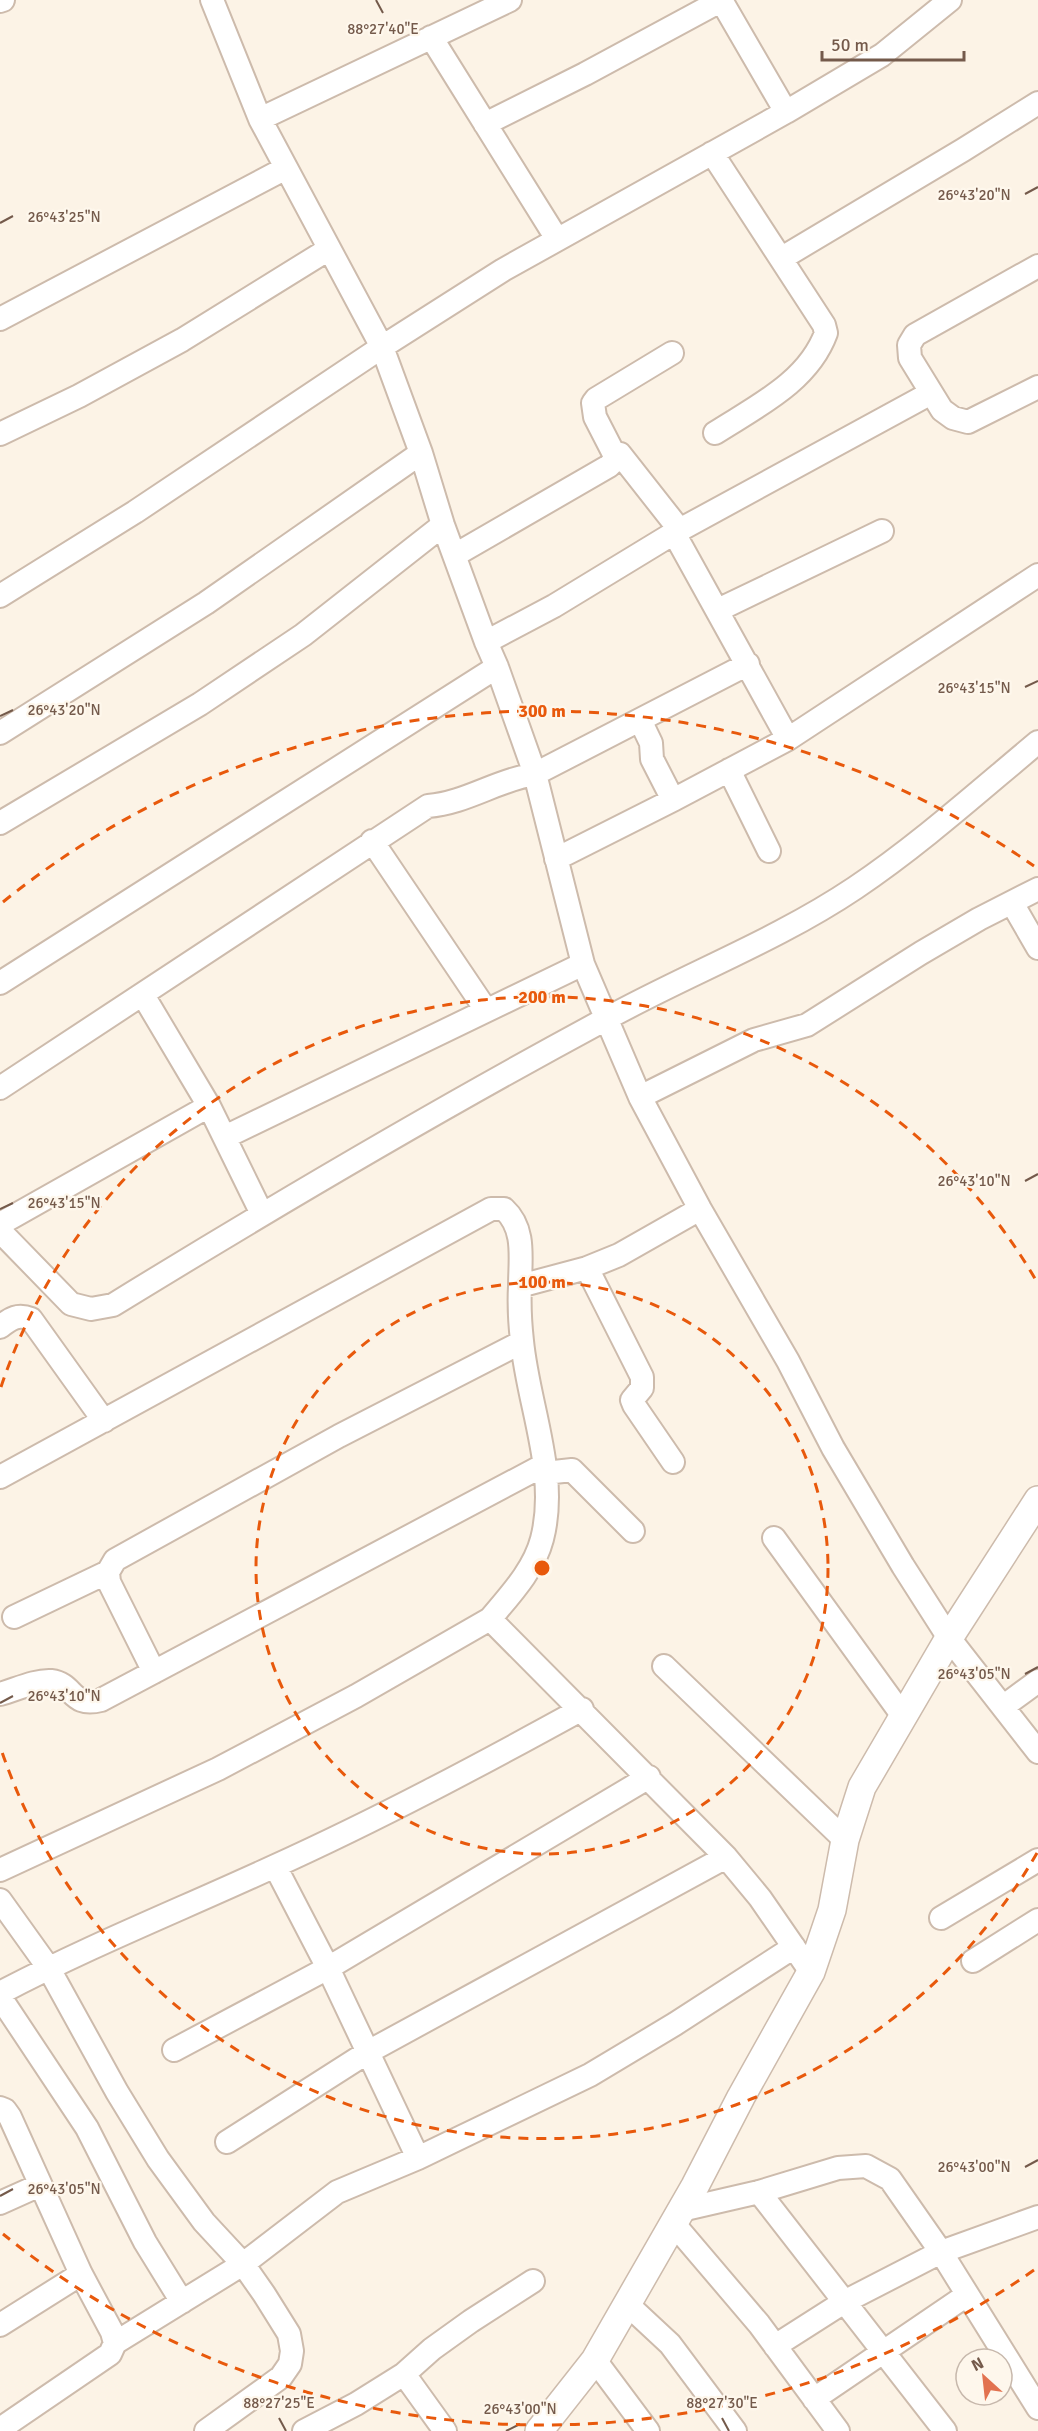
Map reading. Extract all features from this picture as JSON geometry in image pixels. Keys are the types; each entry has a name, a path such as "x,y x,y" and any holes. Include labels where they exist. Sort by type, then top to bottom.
{"street":[{"path":"212,0 260,119 382,347 421,453 443,525 535,774 583,964 640,1097 700,1209 746,1286 833,1448 903,1566 950,1638 1038,1752"},
{"path":"260,119 510,0"},
{"path":"485,124 585,75 721,0 786,112"},
{"path":"0,596 135,512 382,347 503,270 786,112 882,55 950,0"},
{"path":"431,37 557,239"},
{"path":"782,258 1038,103"},
{"path":"712,153 782,258 824,325 826,333 811,363 793,381 715,433"},
{"path":"0,319 286,168"},
{"path":"0,434 79,396 182,340 329,249"},
{"path":"1038,266 915,335 909,345 910,358 942,410 953,418 968,422 1038,387"},
{"path":"455,555 609,466 614,461 614,454 595,417 593,403 672,353"},
{"path":"486,642 554,606 674,533 932,393"},
{"path":"0,733 206,603 421,453"},
{"path":"620,454 679,529 674,533"},
{"path":"0,823 209,698 303,635 443,525"},
{"path":"718,610 882,531"},
{"path":"674,533 788,739"},
{"path":"556,859 788,739 1038,575"},
{"path":"0,1088 428,806 450,804 515,778 535,774 748,664"},
{"path":"0,983 497,667"},
{"path":"640,720 651,743 652,759 673,800"},
{"path":"0,1232 71,1304 91,1309 113,1305 262,1214 606,1018 795,926 856,887 920,840 1038,742"},
{"path":"729,770 769,851"},
{"path":"372,841 486,1010"},
{"path":"640,1097 754,1040 807,1025 921,953 1038,889"},
{"path":"1012,903 1038,948"},
{"path":"225,1137 583,964"},
{"path":"143,994 209,1106 262,1214"},
{"path":"0,1224 209,1106"},
{"path":"0,1477 491,1209 504,1209 513,1218 519,1230 522,1260 520,1286 522,1342 544,1469 547,1502 542,1540 524,1578 490,1618 356,1696 218,1769 0,1870"},
{"path":"520,1286 587,1268 619,1255 700,1209"},
{"path":"587,1268 642,1377 642,1388 632,1400 634,1405 673,1462"},
{"path":"0,1327 10,1319 21,1316 31,1319 104,1421"},
{"path":"14,1617 108,1572 115,1560 339,1436 522,1342"},
{"path":"0,1694 50,1681 62,1685 79,1700 88,1703 101,1700 544,1469 572,1470 633,1531"},
{"path":"539,2431 595,2361 720,2140 741,2097 811,1972 832,1910 844,1840 862,1787 950,1638 1038,1500"},
{"path":"774,1538 903,1716"},
{"path":"108,1572 109,1582 154,1672"},
{"path":"490,1618 726,1857 760,1898 811,1972"},
{"path":"664,1666 844,1840"},
{"path":"1004,1706 1038,1681"},
{"path":"182,2302 145,2242 87,2128 0,1995 48,1967 275,1866 438,1788 582,1709"},
{"path":"174,2050 328,1968 649,1777"},
{"path":"227,2142 368,2052 726,1857"},
{"path":"941,1918 1038,1860"},
{"path":"275,1866 328,1968 418,2158"},
{"path":"0,1900 48,1967 117,2092 158,2159 204,2222 243,2264 289,2334 292,2351 290,2364 281,2377 206,2431"},
{"path":"973,1961 1038,1920"},
{"path":"0,2429 110,2354 115,2343 243,2264 337,2192 418,2158 590,2075 675,2024 794,1947"},
{"path":"0,2108 5,2110 10,2117 81,2274 112,2332 115,2343"},
{"path":"677,2217 838,2168 866,2166 890,2179 941,2253 1038,2408"},
{"path":"0,2203 40,2185"},
{"path":"759,2192 945,2431"},
{"path":"677,2217 838,2431"},
{"path":"775,2346 844,2302 941,2253 1038,2217"},
{"path":"0,2325 81,2274"},
{"path":"304,2431 356,2404 404,2373 471,2321 533,2282"},
{"path":"814,2399 967,2295"},
{"path":"627,2304 670,2344 735,2431"},
{"path":"595,2361 648,2431"},
{"path":"404,2373 445,2431"}]}
